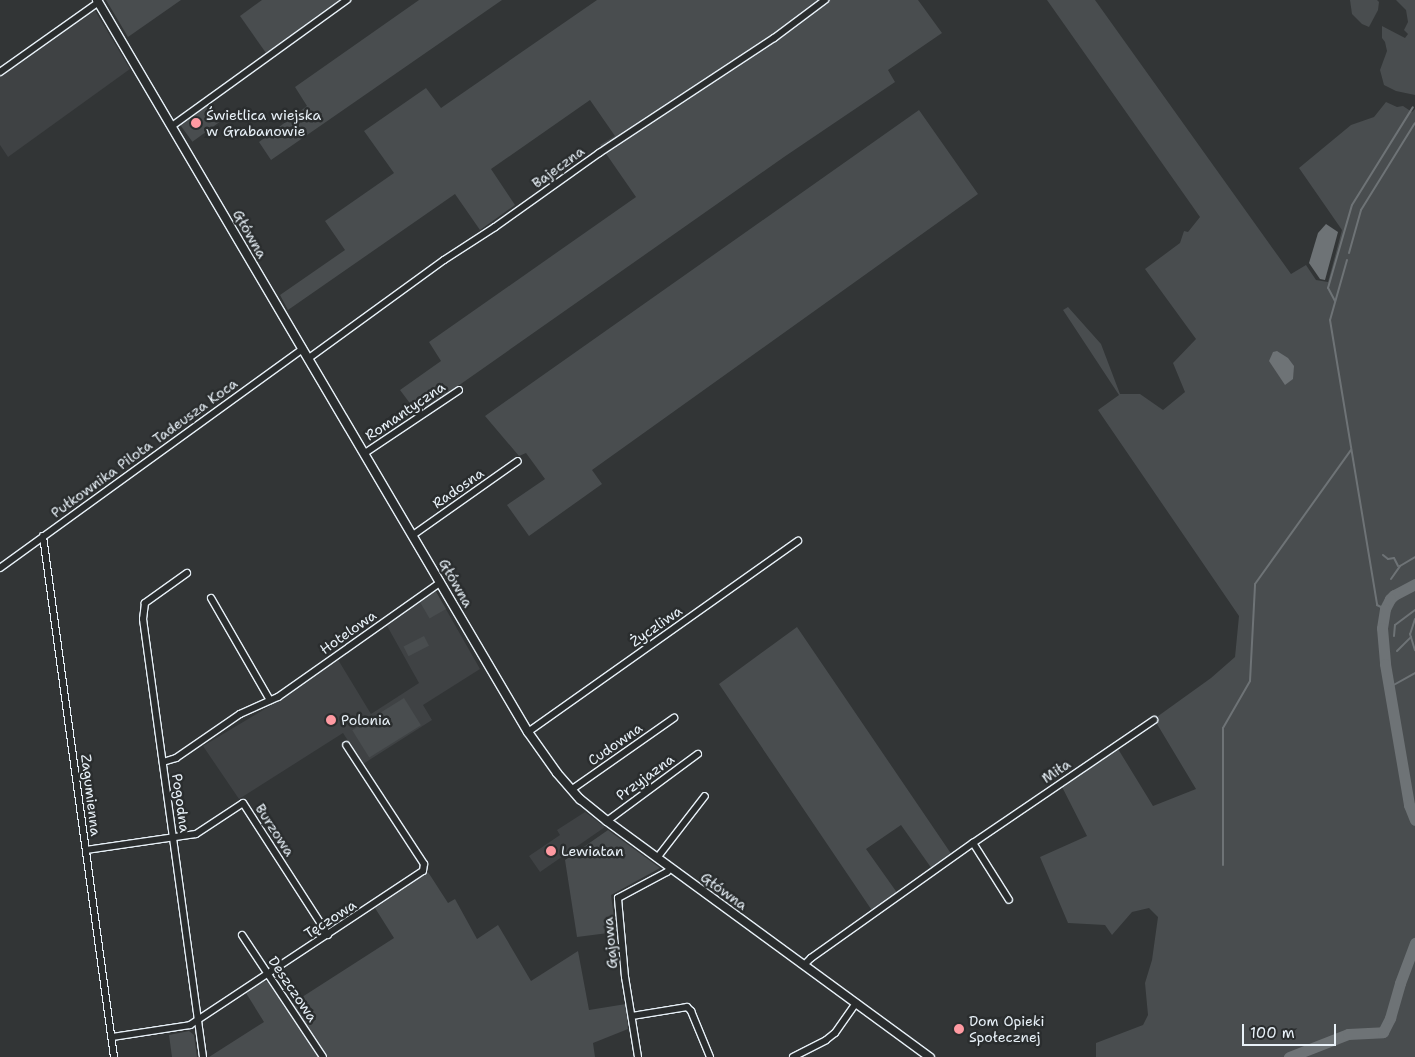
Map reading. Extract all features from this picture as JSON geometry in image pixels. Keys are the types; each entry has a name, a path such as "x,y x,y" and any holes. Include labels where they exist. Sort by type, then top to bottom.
{"street":[{"path":"172,126 347,0"},
{"name":"Bajeczna","path":"308,358 444,260 488,232 599,153 774,38 825,0"},
{"path":"0,72 98,1"},
{"name":"Główna","path":"98,1 528,732 549,764 571,790 607,821 930,1057"},
{"name":"Pułkownika Pilota Tadeusza Koca","path":"0,568 303,349"},
{"name":"Romantyczna","path":"365,453 458,390"},
{"name":"Radosna","path":"413,535 518,461"},
{"name":"Zagumienna","path":"43,536 114,1057"},
{"name":"Życzliwa","path":"528,732 798,541"},
{"name":"Pogodna","path":"187,572 150,599 143,609 203,1057"},
{"name":"Hotelowa","path":"163,762 176,758 240,714 270,700 440,582"},
{"path":"211,598 270,700"},
{"name":"Cudowna","path":"571,790 674,718"},
{"name":"Miła","path":"804,965 811,958 973,843 1154,720"},
{"name":"Tęczowa","path":"112,1036 184,1027 268,975 418,876 423,870 424,864 346,745"},
{"name":"Przyjazna","path":"607,821 698,754"},
{"path":"658,858 705,796"},
{"name":"Burzowa","path":"86,850 196,834 243,803 328,935"},
{"path":"973,843 1009,900"},
{"name":"Gajowa","path":"638,1057 625,977 618,898 667,872 671,868"},
{"name":"Deszczowa","path":"242,935 323,1057"},
{"path":"793,1057 826,1040 835,1033 856,1003"},
{"path":"632,1016 656,1014 682,1006 691,1011 710,1057"}],"shaded area":[{"path":"106,0 181,0 128,37"},
{"path":"262,0 339,0 266,53 240,16"},
{"path":"419,0 502,0 271,160 259,142 307,106 295,87"},
{"path":"597,0 918,0 942,33 888,70 895,82 784,157 418,414 400,390 441,361 429,342 636,197 600,145 615,136 590,100 491,169 515,205 480,230 455,194 288,310 280,295 345,250 325,221 394,173 364,131 426,88 441,108"},
{"path":"1047,0 1095,0 1291,274 1306,265 1316,280 1328,282 1342,230 1299,168 1351,125 1374,117 1386,102 1397,107 1403,106 1412,112 1415,109 1415,1057 1096,1057 1096,1043 1143,1025 1148,1015 1145,983 1152,960 1158,917 1149,908 1132,912 1112,935 1105,925 1068,923 1040,857 1087,836 1059,781 1115,744 1153,806 1196,789 1154,719 1211,678 1235,657 1239,616 1098,410 1119,395 1063,310 1068,307 1101,344 1120,394 1140,394 1163,410 1185,392 1173,363 1196,339 1145,269 1180,243 1184,231 1188,232 1200,217"},
{"path":"1350,0 1377,0 1379,2 1378,10 1369,27 1362,24 1352,14"},
{"path":"1396,0 1415,0 1415,95 1396,91 1384,85 1380,70 1387,51 1382,38 1382,26 1405,38 1408,34 1404,30 1408,22 1406,10"},
{"path":"94,9 130,69 8,157 0,145 0,77"},
{"path":"207,104 220,122 192,142 179,124"},
{"path":"919,110 978,194 592,470 602,484 529,536 507,505 545,479 526,453 519,456 485,416"},
{"path":"1326,224 1338,232 1325,280 1320,279 1309,263 1318,233"},
{"path":"1277,351 1288,358 1294,366 1293,379 1285,385 1269,361 1273,352"},
{"path":"435,590 480,669 423,705 432,720 363,764 343,733 239,799 203,746 268,707 337,658 371,714 419,683 386,624"},
{"path":"435,590 446,609 430,619 419,600"},
{"path":"797,627 952,855 932,869 901,825 866,849 898,894 873,912 719,684"},
{"path":"424,636 429,646 409,656 404,646"},
{"path":"404,698 421,725 369,757 352,730"},
{"path":"585,812 605,827 540,872 529,856 560,835 557,830"},
{"path":"608,830 660,868 611,895 616,932 577,937 565,860"},
{"path":"428,872 448,903 455,899 477,939 498,925 531,981 578,951 589,1010 626,1004 628,1029 593,1043 595,1057 209,1057 264,1022 246,993 263,981 269,982 285,1008 394,938 375,908"},
{"path":"189,1031 194,1035 197,1057 172,1057 169,1035"}],"waterway":[{"path":"1335,301 1328,288 1352,205 1413,107"},
{"path":"1349,253 1361,210 1415,123"},
{"path":"1347,260 1330,320 1377,605 1385,609"},
{"path":"1223,865 1223,728 1250,681 1255,584 1351,450"},
{"path":"1383,555 1388,559 1394,558 1398,566"},
{"path":"1391,579 1400,566 1415,557"},
{"path":"1415,584 1390,599 1385,609 1382,628 1385,664 1409,805 1415,820"},
{"path":"1394,636 1395,625 1415,610"},
{"path":"1415,619 1410,634 1415,650"},
{"path":"1397,651 1411,637"},
{"path":"1390,687 1415,673"},
{"path":"1289,1057 1348,1034 1383,1032 1390,1018 1400,983 1415,943"}],"place":[{"name":"Świetlica wiejska w Grabanowie","path":"196,123"},
{"name":"Polonia","path":"331,720"},
{"name":"Lewiatan","path":"551,851"},
{"name":"Dom Opieki Społecznej","path":"959,1029"}]}
